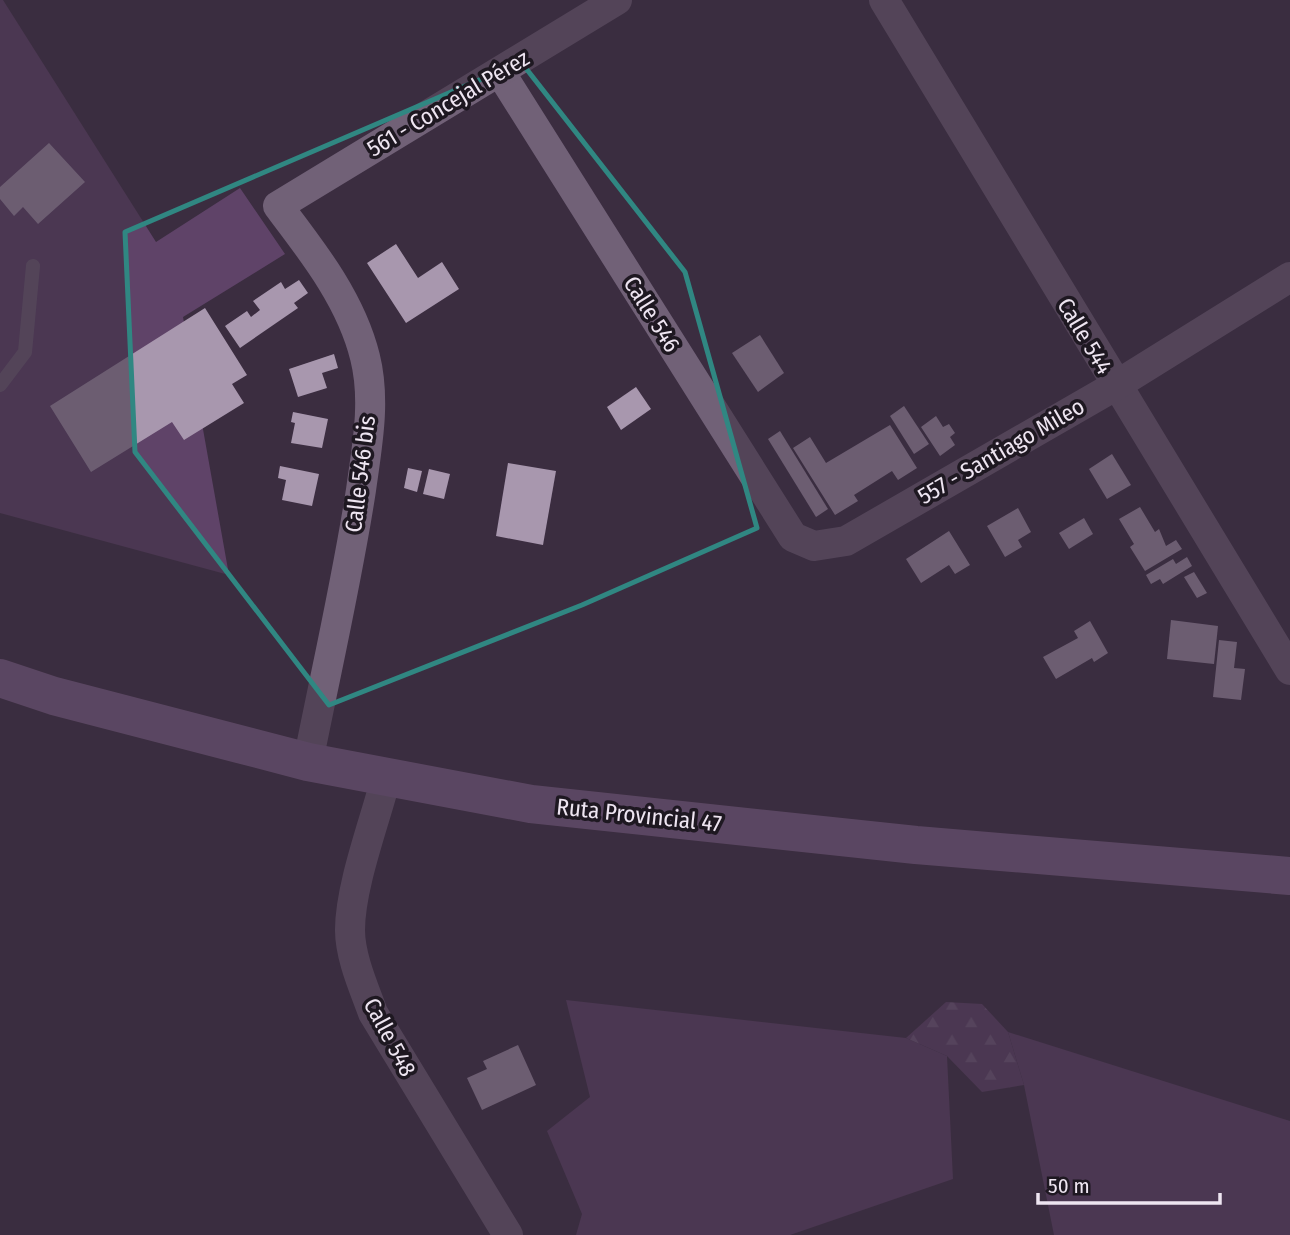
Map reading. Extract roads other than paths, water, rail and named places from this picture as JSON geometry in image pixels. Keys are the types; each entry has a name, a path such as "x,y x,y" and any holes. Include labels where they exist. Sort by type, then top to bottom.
{"main road":[{"name":"Ruta Provincial 47","path":"0,678 54,696 308,762 545,805 916,845 1290,876"}],"street":[{"name":"561 - Concejal Pérez","path":"278,206 617,0"},
{"name":"Calle 544","path":"884,0 1115,386 1290,670"},
{"name":"Calle 546","path":"499,72 793,537 814,546"},
{"name":"Calle 546 bis","path":"278,206 331,280 355,326 366,359 371,422 351,549 308,762"},
{"name":"557 - Santiago Mileo","path":"814,546 846,541 1115,386 1290,277"},
{"name":"Calle 548","path":"386,778 357,888 350,931 360,978 379,1024 508,1235"}],"lane":[{"path":"0,385 25,352 33,266"}]}
